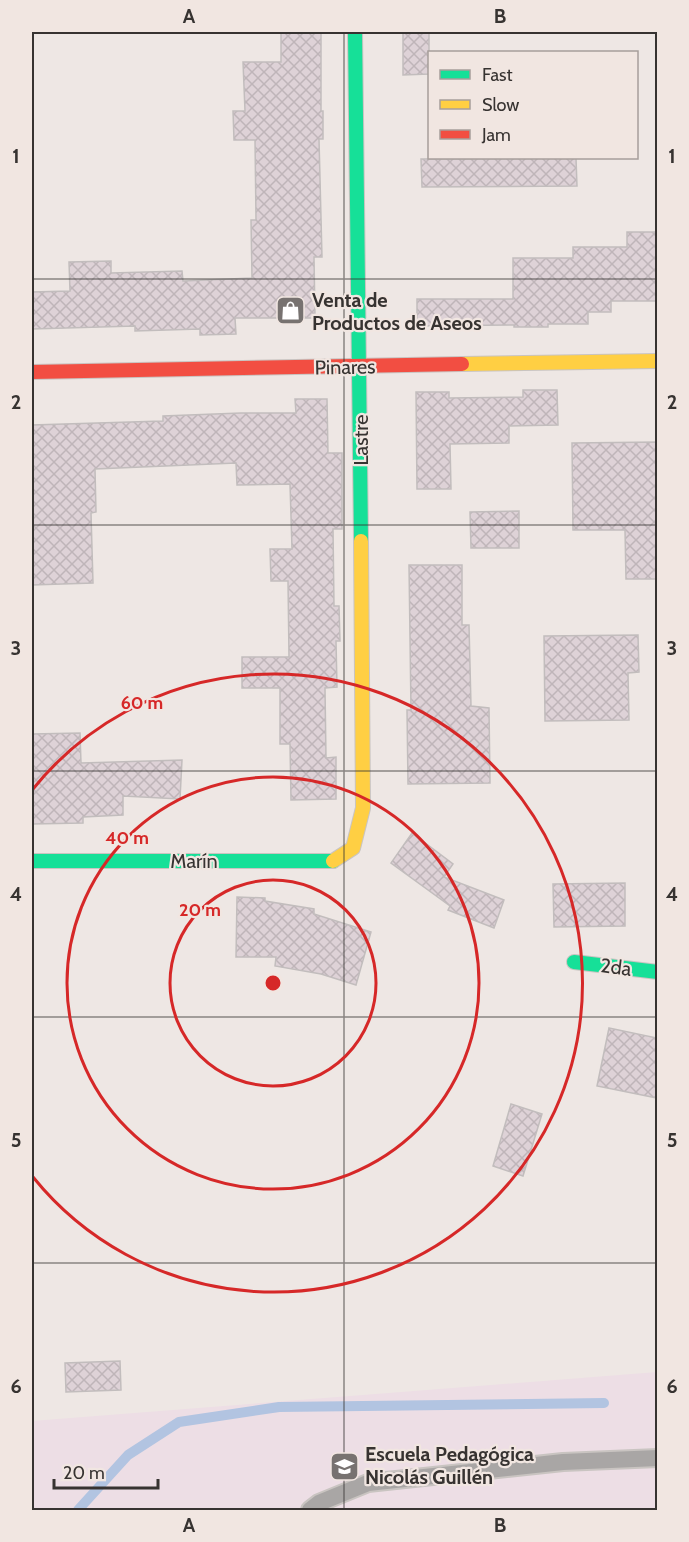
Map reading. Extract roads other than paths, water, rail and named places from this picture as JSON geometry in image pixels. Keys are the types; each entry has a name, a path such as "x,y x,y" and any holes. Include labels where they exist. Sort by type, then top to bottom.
{"street":[{"name":"Lastre","path":"353,848 363,808 355,32"},
{"name":"Pinares","path":"32,372 657,362"},
{"name":"Marín","path":"32,861 332,861 353,848"},
{"name":"2da","path":"574,962 657,972"}],"lane":[{"path":"310,1510 319,1503 368,1483 563,1462 657,1458"}],"waterway":[{"path":"78,1510 128,1455 179,1422 279,1407 604,1403"}],"place":[{"name":"Venta de Productos de Aseos","path":"291,311"},
{"name":"Escuela Pedagógica Nicolás Guillén","path":"344,1466"}]}
